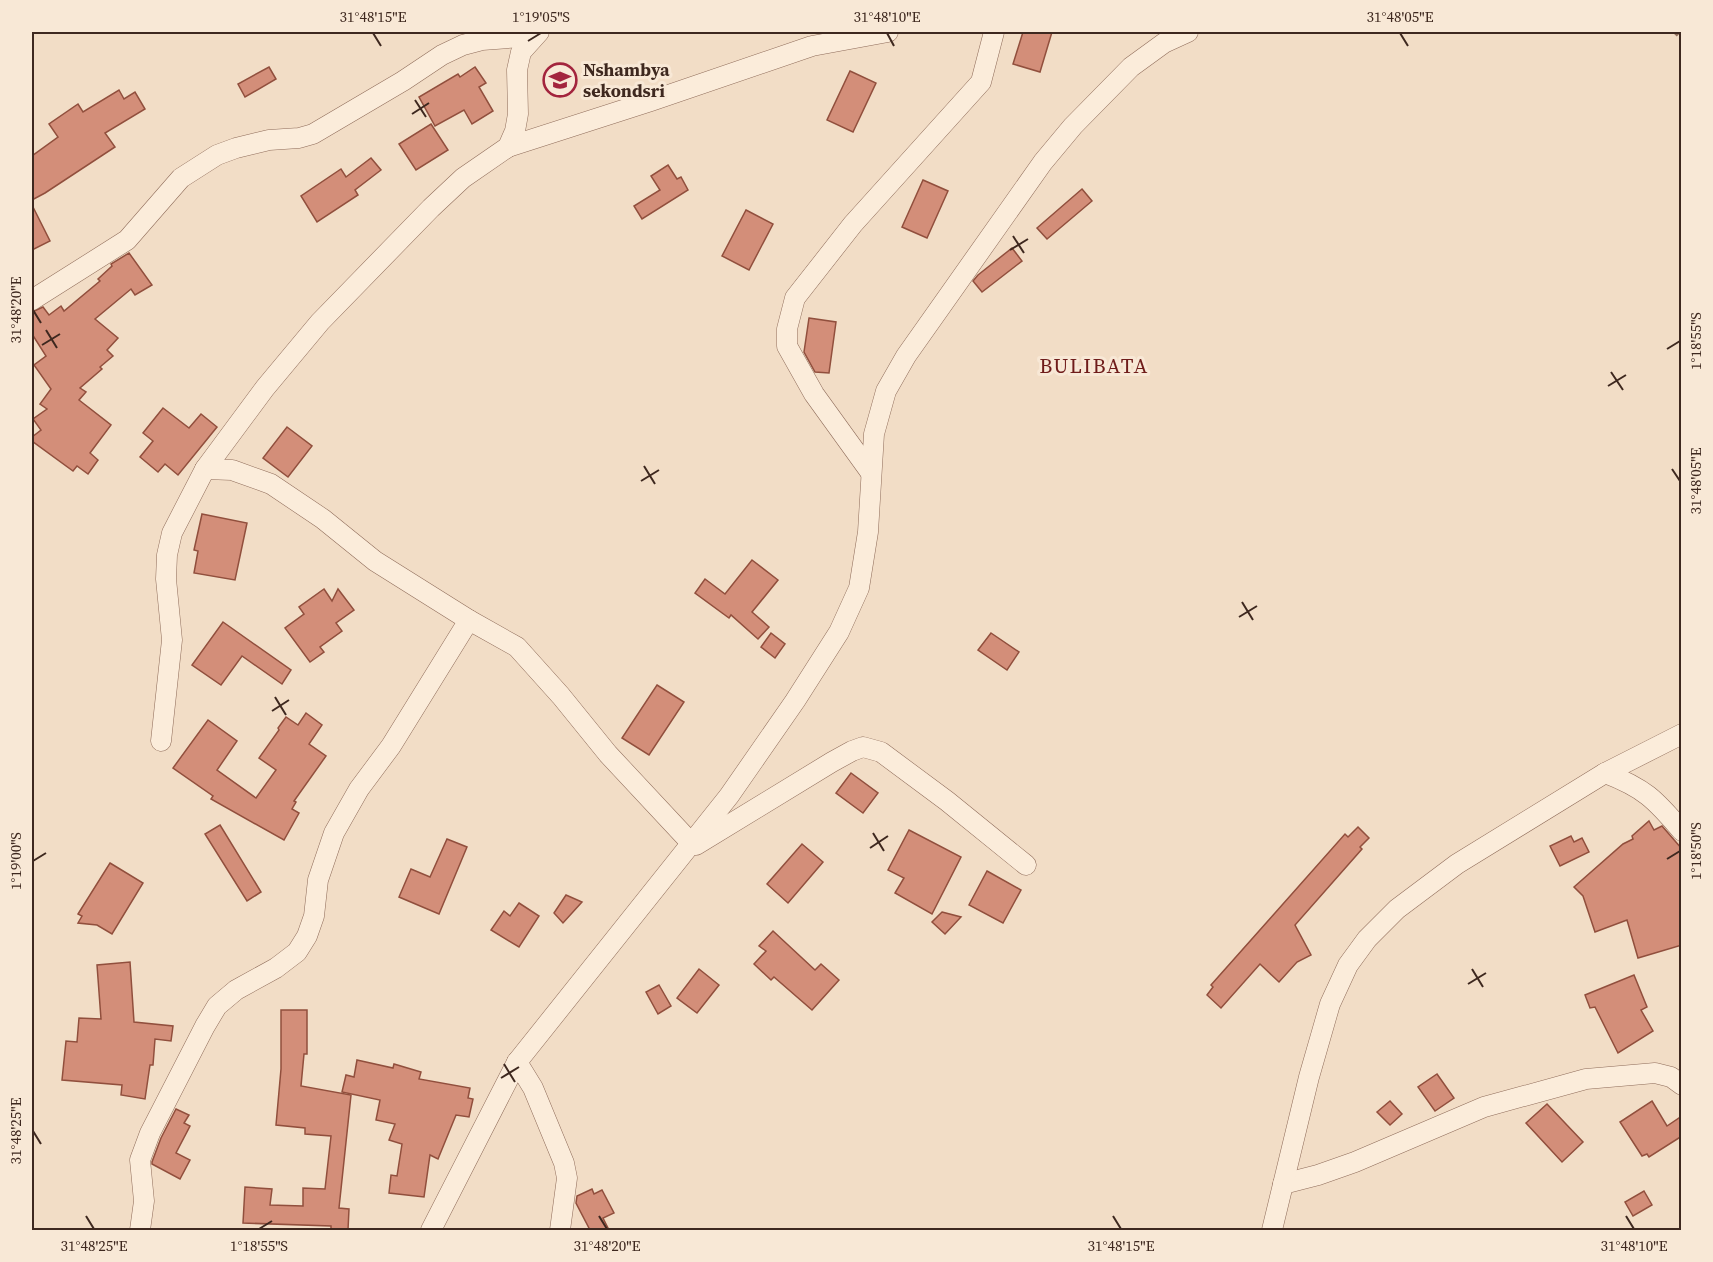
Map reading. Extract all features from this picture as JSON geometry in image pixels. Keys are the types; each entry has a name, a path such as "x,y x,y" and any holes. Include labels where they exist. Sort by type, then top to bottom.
{"street":[{"path":"161,741 172,640 166,555 172,533 205,469 265,388 320,322 431,208 463,178 508,147 812,46 888,32"},
{"path":"871,473 814,394 787,346 787,329 795,297 853,224 981,82 994,32"},
{"path":"431,1230 517,1062 729,796 839,632 860,588 868,532 873,434 886,391 906,356 1043,162 1103,94 1131,67 1164,43 1188,32"},
{"path":"508,147 515,131 518,114 517,69 521,52 537,34"},
{"path":"32,300 127,240 181,178 217,155 269,140 299,138 313,134 462,45 482,40 537,34"},
{"path":"205,469 232,470 271,484 323,519 375,561 517,647 689,848"},
{"path":"140,1230 144,1201 140,1160 150,1133 205,1026 218,1006 236,990 276,968 297,952 307,936 314,916 318,880 334,833 359,789 391,746 469,620"},
{"path":"1272,1230 1330,1004 1348,965 1367,939 1397,909 1457,864 1605,773 1682,734"},
{"path":"689,848 832,762 863,747 882,752 1026,865"},
{"path":"1605,773 1631,783 1652,797 1682,831"},
{"path":"517,1062 533,1088 564,1163 567,1178 560,1230"},
{"path":"1283,1184 1355,1162 1484,1107 1586,1079 1655,1073 1671,1077 1682,1085"}],"path":[{"path":"1675,32 1682,39"}],"building":[{"path":"1023,32 1052,32 1040,72 1013,64"},
{"path":"269,67 276,79 245,97 238,84"},
{"path":"475,67 486,83 479,87 493,111 472,124 464,110 435,126 419,97 458,74 460,77"},
{"path":"850,71 876,83 853,132 827,120"},
{"path":"119,90 124,99 135,92 145,109 105,133 115,147 32,200 32,156 58,137 49,124 78,104 83,112"},
{"path":"431,124 448,150 416,170 399,144"},
{"path":"371,158 381,170 355,190 358,195 317,222 301,196 341,169 346,177"},
{"path":"668,165 677,179 681,177 688,190 642,219 634,206 660,190 651,176"},
{"path":"923,180 948,191 927,238 902,227"},
{"path":"1082,189 1092,201 1047,239 1037,228"},
{"path":"32,205 50,241 32,250"},
{"path":"746,210 773,224 749,270 722,256"},
{"path":"1012,248 1022,261 982,292 973,281"},
{"path":"129,253 152,285 135,295 131,289 95,319 118,338 107,350 113,356 80,388 86,392 79,400 111,425 90,453 98,460 88,474 77,466 73,471 32,441 32,437 41,430 33,419 47,409 40,404 51,389 34,365 46,356 32,334 32,312 43,307 49,315 61,306 64,311 100,281 98,279 112,266 111,264"},
{"path":"809,318 836,322 829,373 815,372 804,352"},
{"path":"163,408 189,428 201,414 217,427 178,475 165,464 158,472 140,457 153,441 143,433"},
{"path":"287,427 312,446 288,477 263,458"},
{"path":"202,514 247,523 235,580 194,573 198,551 194,550"},
{"path":"752,560 778,580 752,612 769,627 758,639 731,615 729,618 695,593 705,579 725,594"},
{"path":"324,589 332,601 338,589 354,610 336,623 342,631 320,647 324,652 310,662 285,628 304,614 299,607"},
{"path":"223,622 291,670 282,684 242,656 221,685 192,665"},
{"path":"771,633 785,644 775,658 761,647"},
{"path":"991,633 1019,652 1007,670 978,650"},
{"path":"657,685 684,702 649,755 622,738"},
{"path":"306,713 322,725 309,744 326,756 294,801 296,802 292,809 299,813 284,840 211,799 213,796 173,768 208,720 237,741 217,770 256,798 276,770 259,758 286,717 298,725"},
{"path":"851,773 878,793 863,813 836,793"},
{"path":"1649,821 1654,830 1662,826 1682,849 1682,945 1638,958 1627,920 1595,932 1583,896 1574,887 1623,844 1633,839 1632,836"},
{"path":"220,825 261,892 247,901 205,834"},
{"path":"1358,827 1369,838 1360,847 1362,849 1295,925 1311,955 1297,962 1279,982 1260,964 1221,1008 1207,995 1213,987 1211,985 1345,834 1348,837"},
{"path":"909,830 961,857 932,914 895,893 904,878 888,870"},
{"path":"1571,836 1574,842 1582,838 1589,852 1560,866 1550,846"},
{"path":"447,839 467,847 439,914 399,897 411,869 430,877"},
{"path":"802,844 823,862 788,903 767,884"},
{"path":"110,863 143,883 112,934 97,925 78,923 82,916 78,914"},
{"path":"987,871 1021,890 1003,923 969,905"},
{"path":"566,895 582,902 563,923 554,913"},
{"path":"519,903 539,916 519,947 491,930 504,911 510,916"},
{"path":"942,912 961,917 945,934 932,922"},
{"path":"773,931 815,970 821,964 839,980 812,1010 774,977 771,980 754,964 766,951 759,946"},
{"path":"130,962 134,1022 173,1026 171,1041 155,1039 153,1065 150,1065 145,1099 121,1095 122,1085 62,1080 66,1041 77,1042 79,1018 101,1019 97,965"},
{"path":"699,969 719,985 697,1013 677,998"},
{"path":"1634,975 1647,1007 1641,1010 1653,1031 1618,1053 1595,1007 1590,1008 1585,995"},
{"path":"659,985 671,1006 658,1014 646,992"},
{"path":"281,1010 307,1010 307,1054 304,1054 301,1086 351,1095 339,1208 349,1209 348,1230 331,1230 331,1226 243,1223 245,1187 272,1189 270,1205 303,1206 303,1188 325,1189 331,1136 305,1134 305,1128 276,1125 281,1069"},
{"path":"357,1060 393,1068 394,1064 421,1072 419,1079 470,1088 468,1098 473,1099 469,1117 456,1115 438,1159 430,1155 424,1197 389,1193 391,1175 397,1176 402,1144 389,1140 395,1124 376,1120 380,1100 342,1092 346,1075 354,1077"},
{"path":"1437,1074 1454,1098 1435,1111 1418,1087"},
{"path":"1390,1101 1402,1114 1390,1125 1377,1112"},
{"path":"1652,1101 1667,1126 1682,1116 1682,1136 1649,1157 1647,1154 1642,1156 1620,1122"},
{"path":"1547,1104 1583,1142 1562,1162 1526,1123"},
{"path":"176,1109 189,1115 184,1123 190,1126 176,1153 190,1160 180,1179 152,1164 161,1138"},
{"path":"592,1189 594,1194 602,1190 614,1213 603,1218 609,1230 590,1230 576,1203 577,1196"},
{"path":"1644,1191 1652,1205 1633,1216 1625,1202"}],"place":[{"name":"Nshambya sekondsri","path":"560,80"}],"district":[{"name":"BULIBATA","path":"1094,366"}]}
